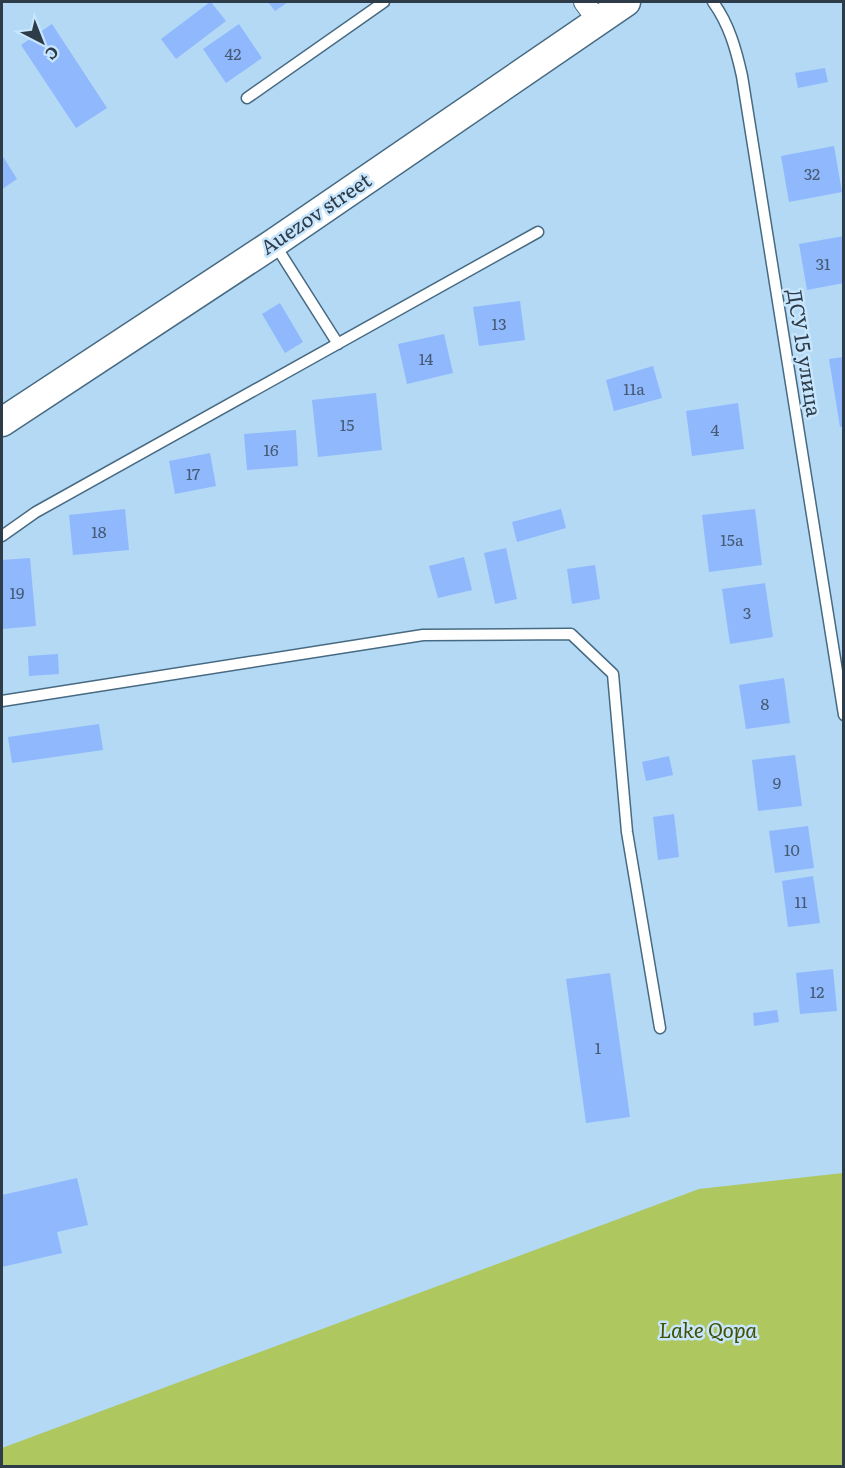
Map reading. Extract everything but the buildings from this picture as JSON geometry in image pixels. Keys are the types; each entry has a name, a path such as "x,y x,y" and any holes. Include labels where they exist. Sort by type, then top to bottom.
{"main road":[{"name":"Auezov street","path":"2,422 274,243 591,11 626,2"}],"lane":[{"path":"247,98 384,2"},
{"name":"ДСУ 15 улица","path":"713,2 722,14 735,46 742,76 843,715"},
{"path":"2,536 36,512 538,232"},
{"path":"274,243 338,344"},
{"path":"2,701 423,635 571,634 613,674 627,832 660,1028"}],"water":[{"name":"Lake Qopa","path":"843,1173 843,1466 2,1466 2,1448 699,1189"}]}
